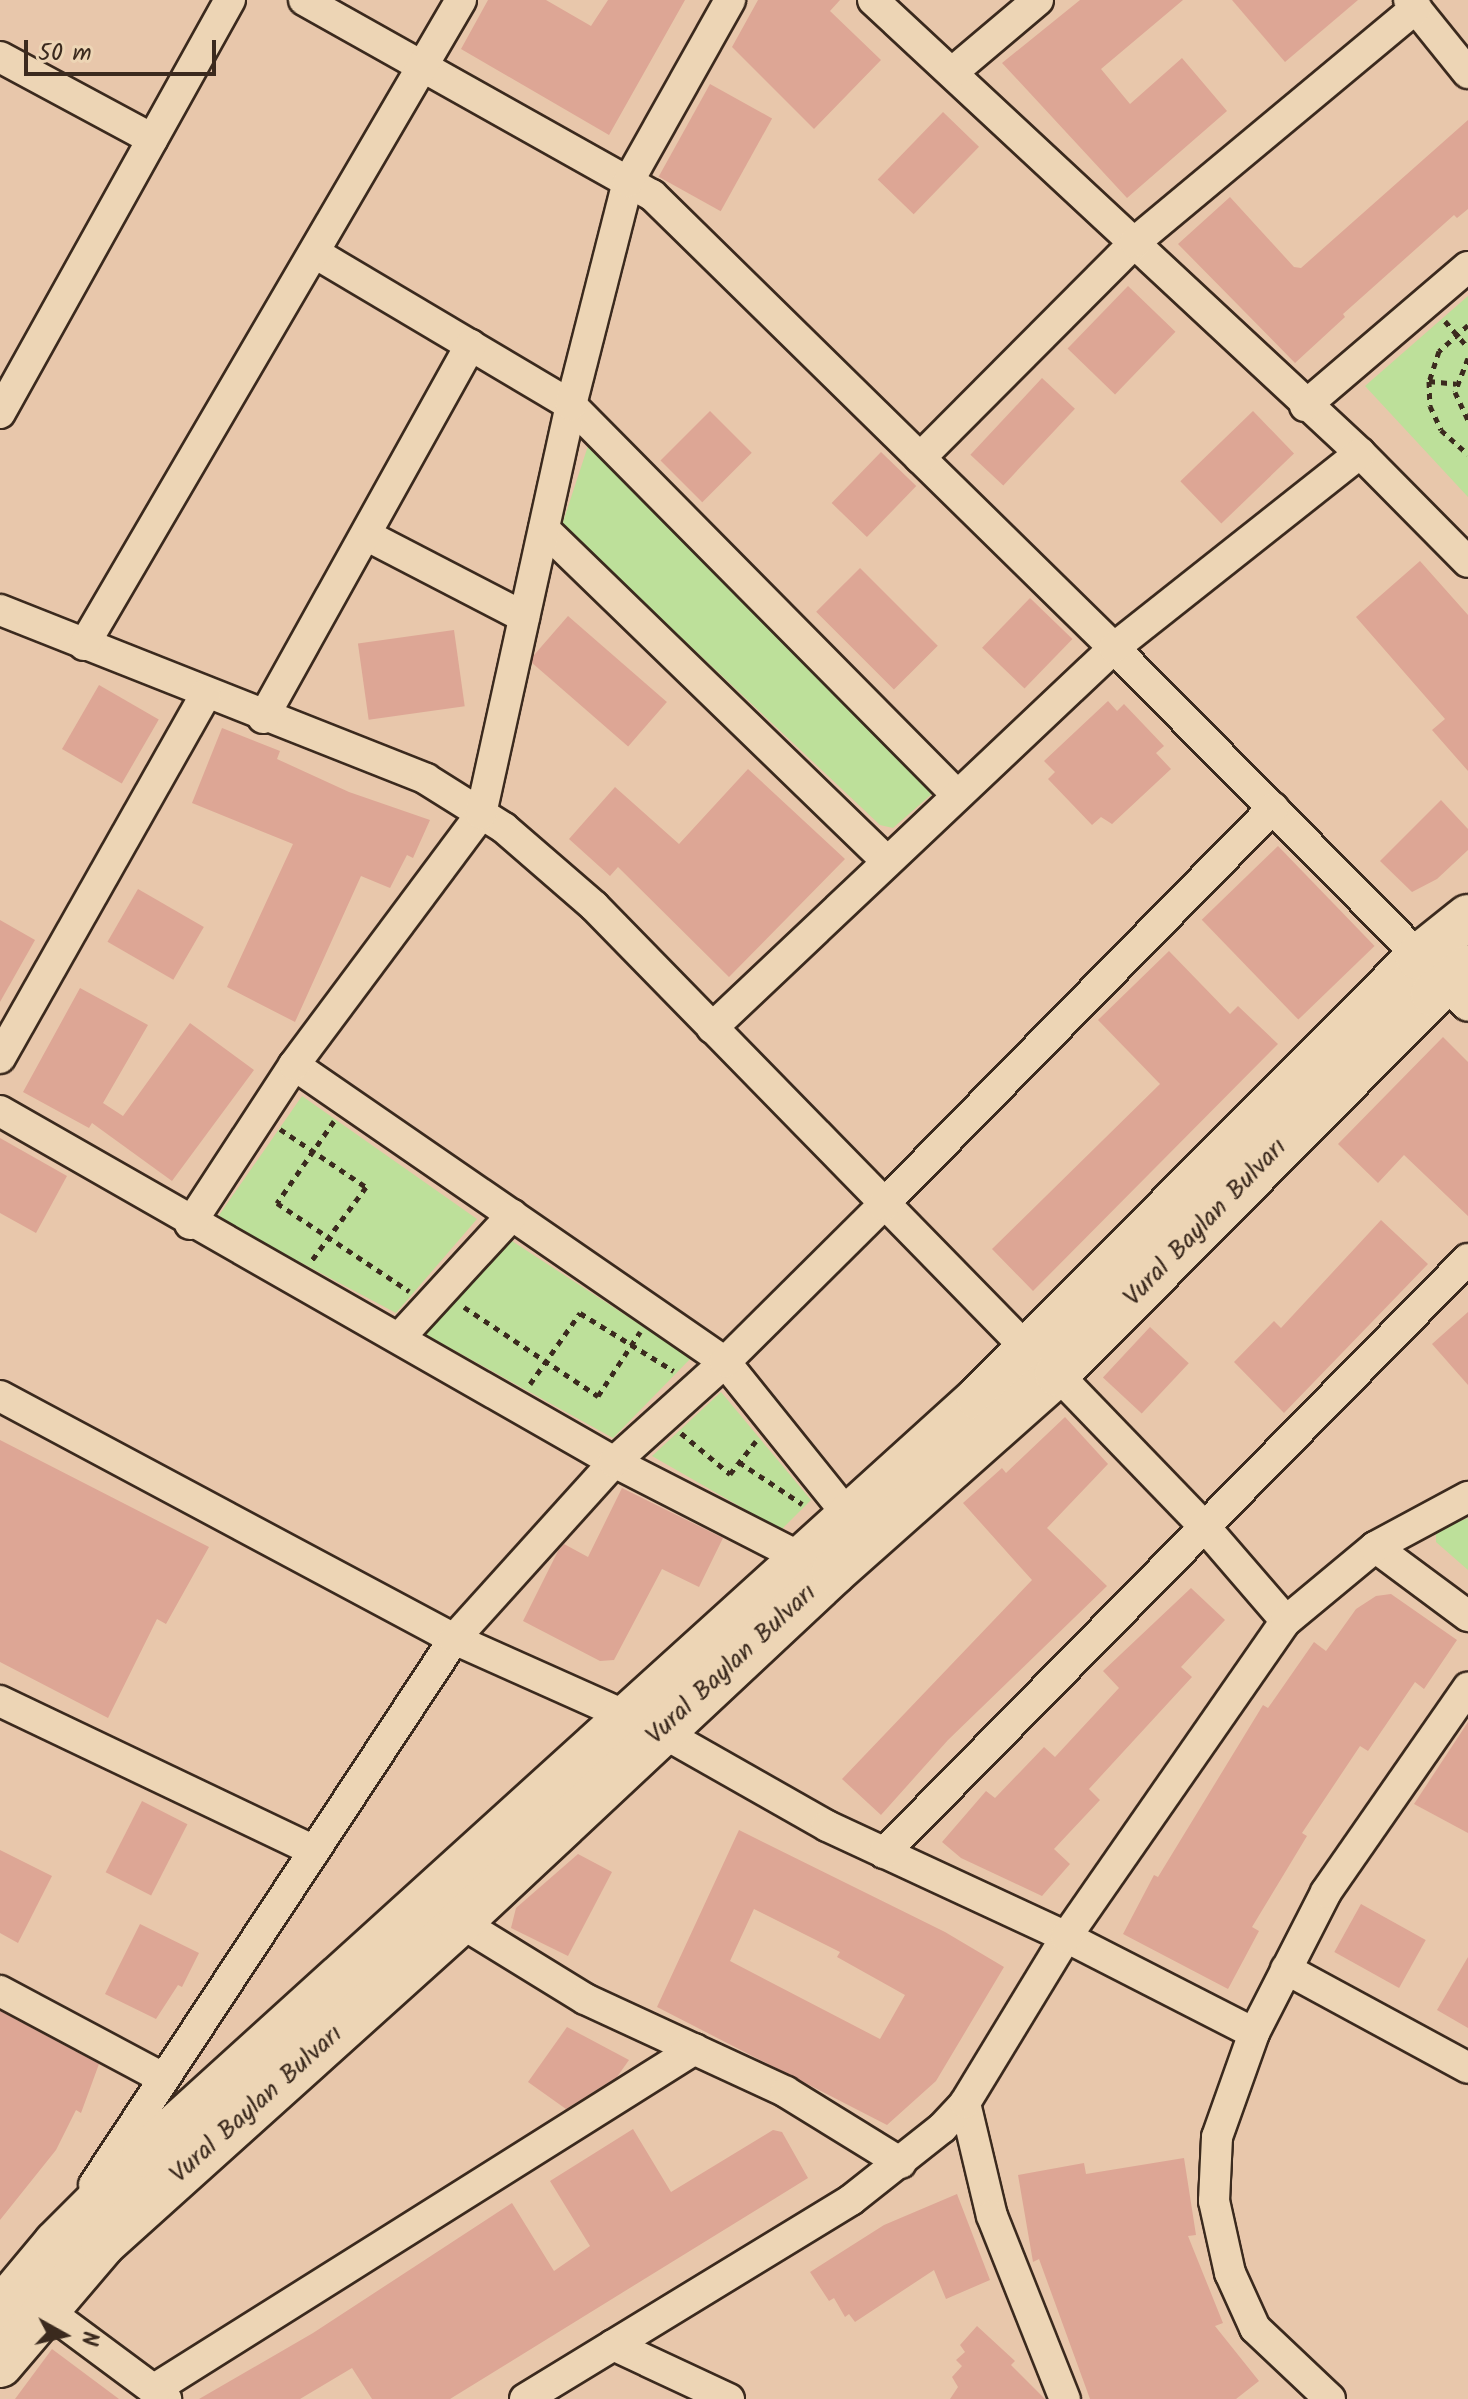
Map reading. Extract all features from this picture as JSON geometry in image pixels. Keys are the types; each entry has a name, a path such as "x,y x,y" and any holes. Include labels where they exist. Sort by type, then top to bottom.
{"main road":[{"name":"Vural Baylan Bulvarı","path":"0,2365 17,2294 58,2241 144,2155 642,1725 1043,1362 1450,979 1468,917"},
{"name":"Vural Baylan Bulvarı","path":"17,2294 103,2244 460,1922 802,1558 829,1513 1043,1362"}],"street":[{"path":"0,413 230,0"},
{"path":"304,0 422,70 652,195 1450,979"},
{"path":"84,645 461,0"},
{"path":"190,1224 294,1065 481,814 571,405 628,182 730,0"},
{"path":"873,0 954,71 1305,406 1360,453 1468,562"},
{"path":"954,71 1038,0"},
{"path":"920,458 1135,242 1412,4 1468,73"},
{"path":"0,57 152,139"},
{"path":"315,253 571,405 956,794"},
{"path":"1305,406 1468,267"},
{"path":"263,718 471,345"},
{"path":"712,1028 885,859 1114,648 1360,453"},
{"path":"544,529 885,859"},
{"path":"366,535 524,617"},
{"path":"0,610 205,695 426,779 481,814 594,906 883,1205 1204,1526 1286,1621"},
{"path":"0,1058 205,695"},
{"path":"58,2241 454,1639 614,1462 725,1362 1273,808"},
{"path":"294,1065 725,1362 829,1513"},
{"path":"0,1111 190,1224 400,1337 614,1462 802,1558"},
{"path":"400,1337 512,1215"},
{"path":"884,1853 1468,1259"},
{"path":"0,1396 454,1639 642,1725 827,1826 1066,1937 1254,2033"},
{"path":"525,2399 851,2200 901,2163 965,2103 1066,1937 1286,1621 1375,1547 1468,1497"},
{"path":"1375,1547 1468,1616"},
{"path":"1330,2399 1255,2328 1230,2273 1214,2201 1217,2137 1254,2033 1326,1892 1468,1688"},
{"path":"0,1701 314,1851"},
{"path":"460,1922 585,1999 786,2092 901,2163"},
{"path":"1286,1969 1468,2068"},
{"path":"0,1991 163,2078"},
{"path":"17,2294 160,2394 695,2049"},
{"path":"965,2103 992,2216 1065,2399"},
{"path":"613,2345 729,2399"}],"path":[{"path":"1428,301 1468,347"},
{"path":"1468,325 1439,351 1429,381 1430,406 1441,430 1468,454"},
{"path":"1468,358 1456,384 1458,406 1468,420"},
{"path":"1429,381 1456,384"},
{"path":"335,1119 277,1203 417,1296"},
{"path":"276,1126 366,1187 305,1270"},
{"path":"453,1300 598,1396 646,1324"},
{"path":"523,1393 580,1313 682,1376"},
{"path":"674,1428 730,1474 761,1433"},
{"path":"739,1462 829,1513"}],"green space":[{"path":"1468,296 1468,497 1365,386"},
{"path":"588,446 933,793 893,828 880,825 562,525"},
{"path":"302,1096 477,1219 396,1313 217,1218"},
{"path":"512,1241 691,1358 613,1438 425,1334"},
{"path":"721,1392 811,1500 781,1530 652,1456"},
{"path":"1468,1518 1468,1570 1436,1542 1436,1530"}],"building":[{"path":"488,0 546,0 591,26 608,0 685,0 609,135 461,49"},
{"path":"758,0 840,0 830,11 881,60 814,129 732,47"},
{"path":"1080,0 1183,0 1101,69 1130,104 1182,58 1227,111 1127,198 1002,63"},
{"path":"1232,0 1358,0 1285,62"},
{"path":"710,84 772,118 721,211 659,177"},
{"path":"943,112 979,147 914,214 878,180"},
{"path":"1468,120 1468,209 1457,218 1454,215 1343,314 1345,317 1295,363 1178,244 1230,197 1294,267 1301,268"},
{"path":"1128,286 1175,332 1115,394 1068,349"},
{"path":"1042,378 1075,409 1003,485 970,455"},
{"path":"710,411 752,453 702,502 661,460"},
{"path":"1253,411 1294,453 1221,524 1180,481"},
{"path":"881,452 916,486 867,537 832,503"},
{"path":"1420,561 1468,615 1468,771 1432,730 1445,719 1356,617"},
{"path":"860,568 938,646 894,690 816,612"},
{"path":"1030,598 1072,639 1025,689 982,648"},
{"path":"568,616 667,702 628,746 529,661"},
{"path":"454,630 465,706 369,720 358,643"},
{"path":"99,685 159,720 122,784 62,749"},
{"path":"1108,701 1117,711 1124,704 1164,746 1156,753 1171,769 1112,824 1101,817 1092,825 1048,779 1055,772 1044,761"},
{"path":"222,728 280,751 277,759 349,792 430,820 413,858 407,855 390,888 361,876 295,1022 227,987 293,844 192,803"},
{"path":"748,769 845,859 729,977 618,867 610,876 569,839 615,787 679,844"},
{"path":"1441,800 1468,829 1468,850 1437,879 1412,892 1380,861"},
{"path":"1278,846 1375,946 1298,1020 1202,920"},
{"path":"138,889 204,927 173,980 108,942"},
{"path":"0,920 35,940 0,1002"},
{"path":"1169,951 1230,1014 1238,1006 1278,1044 1033,1291 992,1249 1160,1084 1098,1020"},
{"path":"80,988 148,1025 103,1103 123,1116 190,1023 254,1070 172,1181 92,1123 89,1128 23,1092"},
{"path":"1443,1037 1468,1062 1468,1216 1404,1155 1378,1183 1338,1144"},
{"path":"0,1138 67,1176 36,1233 0,1213"},
{"path":"1381,1220 1428,1264 1284,1413 1234,1362 1274,1321 1281,1328"},
{"path":"1468,1312 1468,1385 1432,1344"},
{"path":"1150,1327 1189,1363 1142,1414 1103,1377"},
{"path":"1065,1417 1108,1464 1047,1528 1107,1586 948,1740 881,1815 842,1779 1032,1580 963,1503 1002,1468 1006,1473"},
{"path":"0,1440 209,1547 166,1624 157,1619 108,1718 0,1662"},
{"path":"622,1488 723,1538 699,1587 662,1569 614,1660 600,1661 523,1621 564,1544 588,1557"},
{"path":"1191,1588 1225,1620 1181,1667 1192,1677 1089,1789 1100,1800 1054,1849 1070,1864 1042,1896 961,1858 942,1842 986,1791 995,1798 1044,1747 1055,1757 1119,1688 1103,1671"},
{"path":"1391,1594 1457,1640 1424,1689 1415,1682 1368,1751 1360,1746 1302,1833 1307,1836 1252,1927 1259,1931 1228,1989 1123,1934 1154,1875 1158,1877 1263,1705 1268,1708 1314,1642 1326,1651 1356,1609 1376,1596"},
{"path":"1468,1722 1468,1833 1414,1804"},
{"path":"142,1801 187,1824 151,1895 106,1872"},
{"path":"739,1830 945,1932 1004,1967 936,2081 887,2125 657,2007","holes":["754,1909 840,1952 837,1957 905,1995 880,2039 730,1961"]},
{"path":"0,1850 52,1876 18,1943 0,1933"},
{"path":"578,1854 612,1872 568,1956 511,1928 516,1908"},
{"path":"1361,1904 1426,1940 1399,1988 1334,1952"},
{"path":"140,1924 199,1953 182,1987 178,1985 156,2019 105,1994"},
{"path":"1468,1957 1468,2028 1437,2010"},
{"path":"0,2011 99,2064 81,2113 76,2110 56,2150 0,2220"},
{"path":"567,2027 629,2060 617,2077 566,2109 528,2082"},
{"path":"633,2129 671,2192 773,2130 782,2132 808,2178 450,2399 372,2399 352,2368 300,2399 199,2399 313,2333 512,2203 554,2271 590,2246 550,2181"},
{"path":"1184,2158 1196,2235 1188,2236 1223,2323 1215,2326 1259,2381 1236,2399 1090,2399 1039,2259 1033,2262 1018,2175 1084,2163 1086,2174"},
{"path":"957,2194 990,2280 946,2299 934,2270 855,2322 849,2314 845,2317 834,2298 829,2301 810,2272 884,2225"},
{"path":"977,2326 1015,2361 1011,2365 1045,2399 950,2399 958,2387 952,2377 962,2366 956,2360 965,2352 960,2345"},
{"path":"52,2349 119,2399 15,2399"}]}
